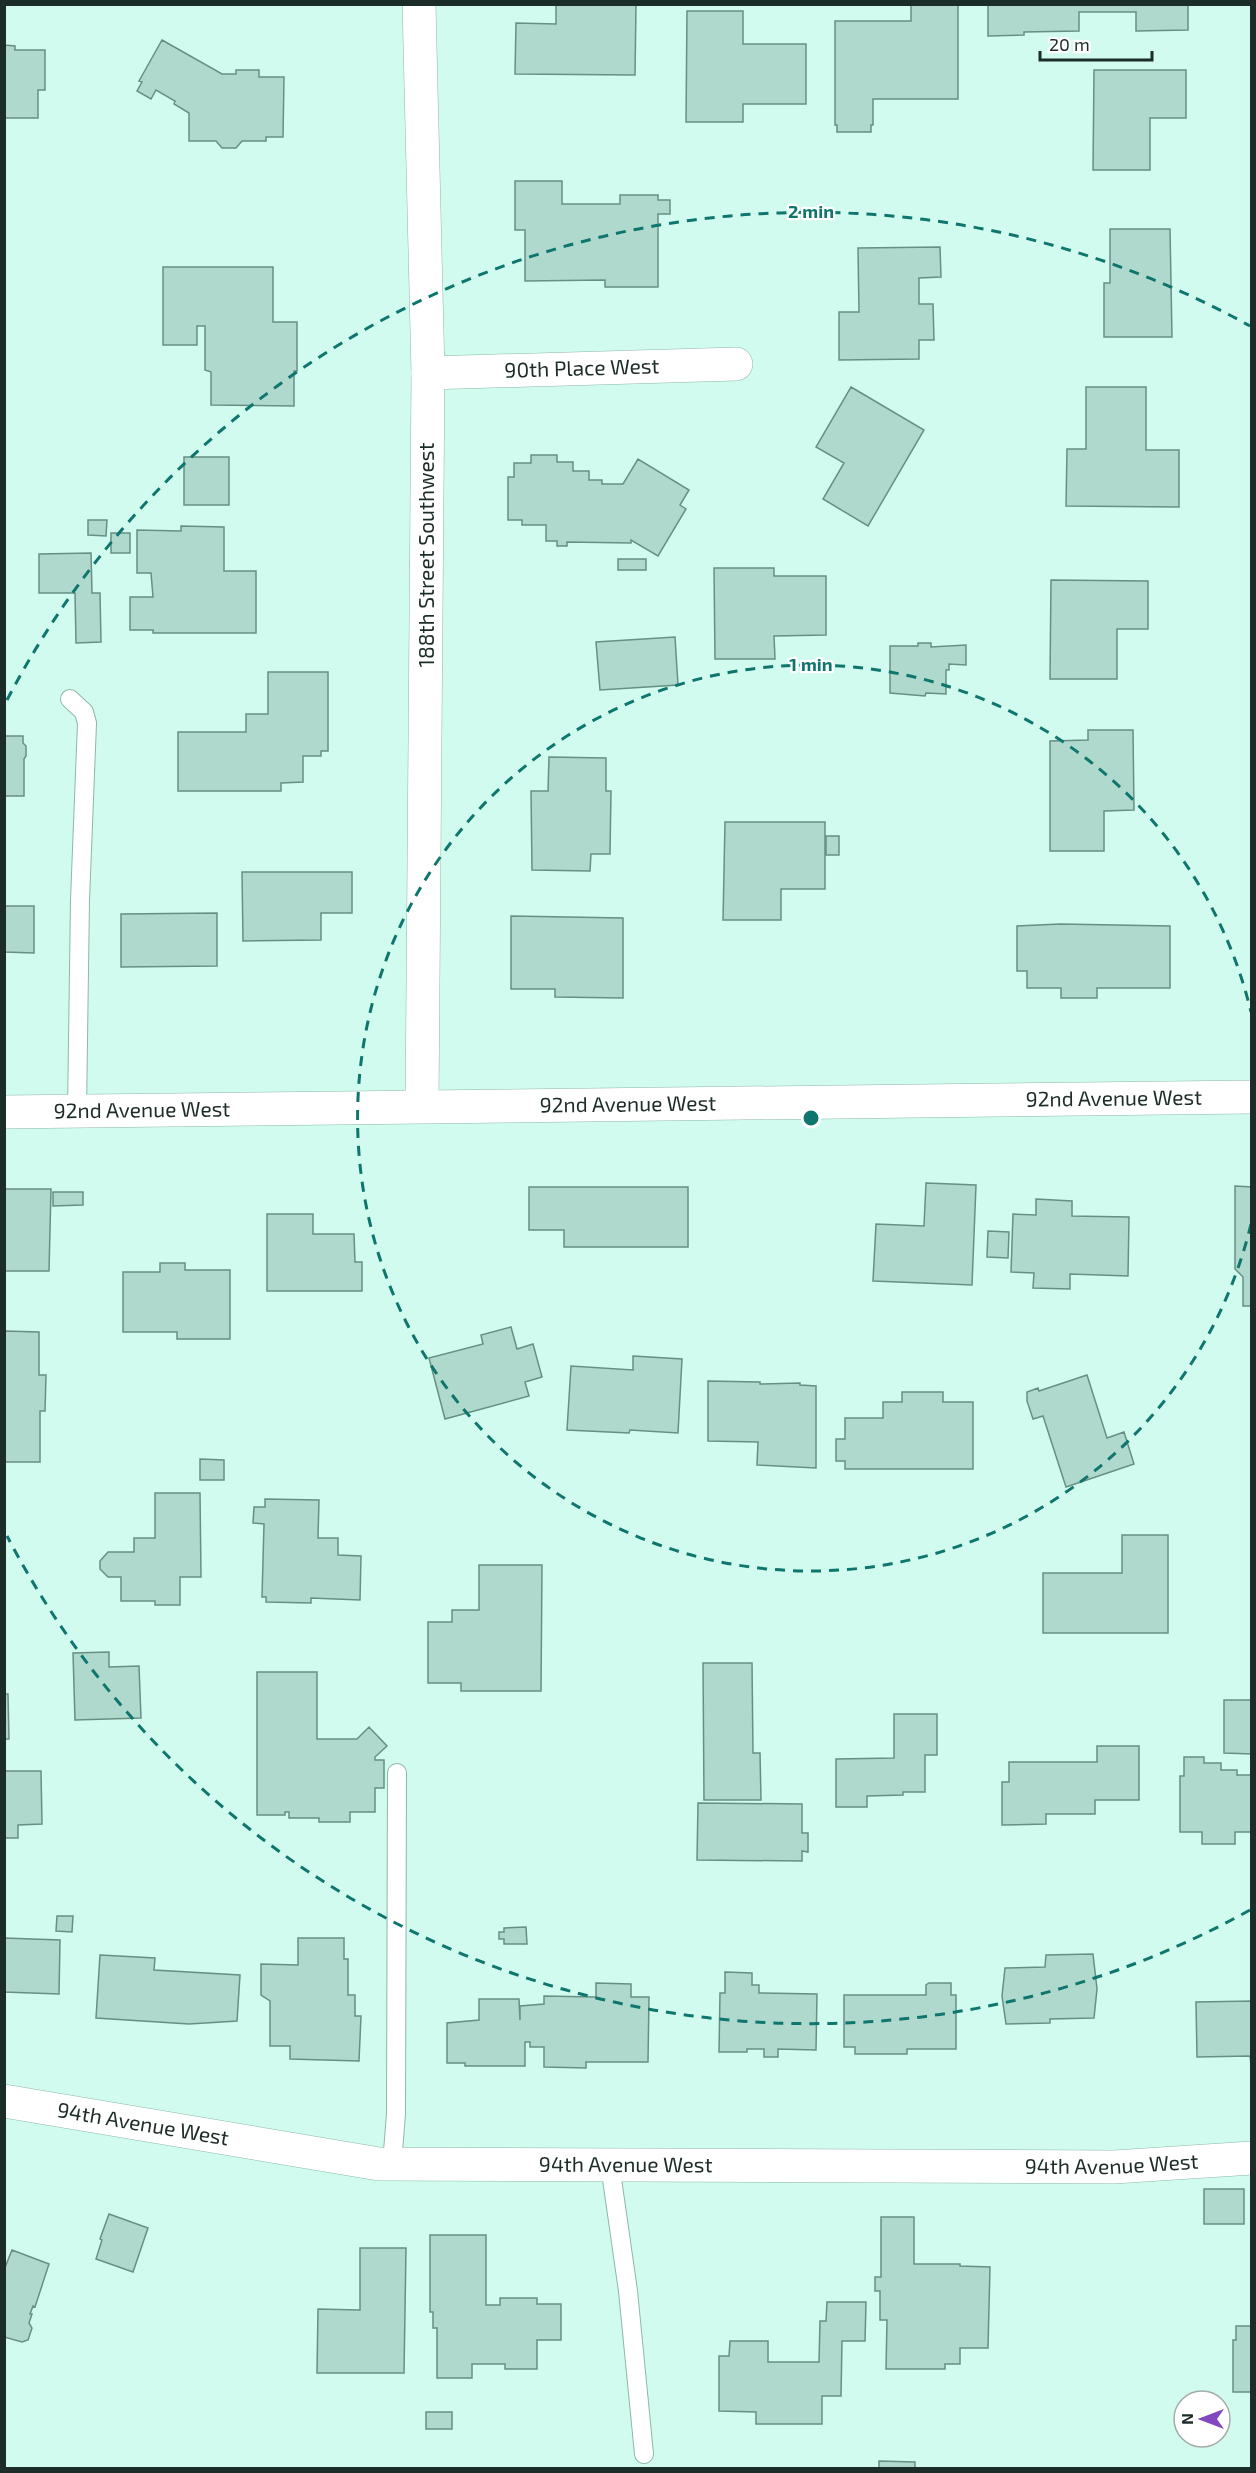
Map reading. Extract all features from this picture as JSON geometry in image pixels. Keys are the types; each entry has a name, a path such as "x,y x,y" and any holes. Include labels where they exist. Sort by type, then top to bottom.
{"street":[{"name":"188th Street Southwest","path":"418,4 428,373 422,1106"},
{"name":"90th Place West","path":"428,373 736,364"},
{"name":"92nd Avenue West","path":"4,1112 422,1106 750,1105 1251,1097"},
{"name":"94th Avenue West","path":"4,2101 379,2164 1114,2167 1251,2158"}],"lane":[{"path":"70,699 84,712 87,723 80,900 77,1111"},
{"path":"392,2164 396,2102 397,1773"},
{"path":"610,2165 628,2291 644,2454"}],"building":[{"path":"556,4 636,4 635,75 515,74 516,23 556,24"},
{"path":"911,4 958,4 958,99 873,99 871,132 837,132 837,125 835,125 835,21 911,21"},
{"path":"988,4 1188,4 1188,30 1136,31 1136,12 1079,12 1079,31 1024,32 1024,35 988,36"},
{"path":"687,11 743,11 743,44 806,44 806,104 743,104 743,122 686,122"},
{"path":"162,40 222,74 236,74 236,70 259,70 259,77 284,77 283,137 266,137 266,141 242,141 236,148 222,148 216,141 189,141 189,113 174,104 175,101 156,90 151,99 137,91 142,82 139,81"},
{"path":"4,45 15,46 15,50 45,50 45,90 38,90 38,118 4,118"},
{"path":"1094,70 1186,70 1186,118 1150,118 1150,170 1093,170"},
{"path":"515,181 562,181 562,204 620,204 620,195 658,195 658,200 670,200 670,214 658,214 658,287 605,287 605,280 525,281 525,230 515,230"},
{"path":"1110,229 1170,229 1172,337 1104,337 1104,283 1110,283"},
{"path":"940,247 941,277 919,278 919,304 933,304 934,340 919,340 919,359 839,360 839,312 859,312 858,248"},
{"path":"163,267 273,267 273,322 297,322 294,406 211,405 211,372 205,370 205,326 197,326 197,345 163,345"},
{"path":"851,387 924,430 868,526 823,499 844,463 816,447"},
{"path":"1086,387 1146,387 1146,450 1179,450 1179,507 1066,506 1067,449 1086,449"},
{"path":"531,455 557,455 557,462 573,462 573,471 589,471 589,480 602,480 602,484 623,484 638,459 689,490 680,505 686,509 658,556 631,540 631,543 567,542 567,546 557,546 557,541 546,541 546,525 522,525 522,520 508,520 508,477 514,477 514,463 531,463"},
{"path":"184,457 229,457 229,505 184,505"},
{"path":"88,520 107,520 106,536 88,535"},
{"path":"181,526 224,527 224,571 256,571 256,633 153,633 153,630 130,630 130,597 153,597 151,573 137,573 137,530 181,531"},
{"path":"111,533 130,533 130,553 111,553"},
{"path":"91,553 92,593 100,593 101,642 76,643 75,593 39,593 39,554"},
{"path":"618,559 646,559 646,570 618,570"},
{"path":"714,568 774,568 774,576 826,576 826,635 774,636 775,659 715,659"},
{"path":"1051,580 1148,581 1148,629 1117,629 1117,679 1050,679"},
{"path":"675,637 678,685 600,690 596,642"},
{"path":"918,643 931,643 931,647 966,645 966,665 949,664 949,670 946,670 946,694 926,693 925,696 890,693 890,646 918,646"},
{"path":"268,672 328,672 328,751 321,751 321,756 303,756 303,782 281,783 281,791 178,791 178,732 246,732 246,714 268,714"},
{"path":"1088,730 1133,730 1134,810 1104,811 1104,851 1050,851 1050,741 1088,740"},
{"path":"4,736 23,736 23,743 26,746 24,796 4,796"},
{"path":"549,757 606,758 606,791 611,791 610,854 591,854 590,871 532,870 531,791 548,791"},
{"path":"725,822 825,822 825,889 781,889 781,920 723,920"},
{"path":"826,836 839,836 839,855 826,855"},
{"path":"242,872 352,872 352,913 321,913 321,940 243,941"},
{"path":"4,906 34,906 34,953 4,952"},
{"path":"217,913 217,966 121,967 121,914"},
{"path":"511,916 623,918 623,998 555,997 555,989 511,989"},
{"path":"1060,924 1170,926 1170,988 1097,988 1097,998 1061,998 1061,988 1027,988 1027,971 1017,971 1017,926"},
{"path":"926,1183 976,1185 972,1285 873,1281 876,1224 924,1226"},
{"path":"1235,1186 1252,1187 1252,1306 1243,1306 1243,1277 1235,1269"},
{"path":"529,1187 688,1187 688,1247 564,1247 564,1230 529,1230"},
{"path":"4,1189 51,1189 49,1271 4,1271"},
{"path":"53,1192 83,1192 83,1205 53,1206"},
{"path":"1036,1199 1072,1201 1072,1216 1129,1217 1128,1276 1070,1274 1070,1289 1033,1288 1034,1273 1011,1272 1013,1214 1036,1215"},
{"path":"267,1214 313,1214 313,1234 354,1234 355,1262 362,1262 362,1291 267,1291"},
{"path":"988,1231 1009,1232 1008,1258 987,1257"},
{"path":"160,1263 185,1263 185,1270 230,1270 230,1339 177,1339 177,1332 123,1332 123,1272 160,1272"},
{"path":"511,1327 517,1349 533,1344 542,1377 525,1382 529,1396 445,1419 429,1358 483,1344 481,1335"},
{"path":"4,1331 39,1332 39,1375 46,1375 45,1411 40,1411 40,1462 4,1462"},
{"path":"633,1356 682,1359 678,1433 567,1430 571,1366 633,1370"},
{"path":"1087,1375 1107,1438 1124,1432 1134,1464 1066,1487 1043,1416 1033,1419 1027,1401 1027,1392 1038,1388 1039,1391"},
{"path":"708,1381 760,1382 760,1384 800,1383 800,1385 816,1386 816,1468 757,1465 758,1442 708,1441"},
{"path":"902,1392 943,1392 943,1402 973,1402 973,1469 845,1469 845,1461 836,1461 836,1439 845,1439 845,1418 883,1418 883,1402 902,1402"},
{"path":"200,1459 224,1460 224,1480 200,1480"},
{"path":"155,1493 200,1493 201,1577 180,1577 180,1605 155,1605 155,1601 121,1601 121,1577 108,1577 100,1569 100,1561 108,1552 134,1552 134,1538 155,1538"},
{"path":"265,1499 319,1500 318,1538 338,1538 338,1555 361,1556 360,1600 311,1598 311,1603 266,1602 266,1597 262,1597 264,1524 253,1523 254,1507 265,1507"},
{"path":"1122,1535 1168,1535 1168,1633 1043,1633 1043,1573 1122,1573"},
{"path":"479,1565 542,1565 541,1691 461,1691 461,1683 428,1683 428,1622 452,1622 452,1610 479,1610"},
{"path":"109,1652 109,1667 139,1666 141,1718 75,1720 73,1653"},
{"path":"703,1663 752,1663 753,1753 760,1753 761,1800 704,1800"},
{"path":"257,1672 317,1672 317,1739 357,1739 369,1727 387,1746 375,1757 375,1760 384,1760 384,1788 375,1788 375,1812 350,1812 350,1822 319,1822 319,1818 289,1818 289,1812 285,1812 285,1815 257,1815"},
{"path":"4,1694 8,1694 9,1739 4,1739"},
{"path":"1224,1700 1252,1700 1252,1754 1224,1753"},
{"path":"894,1714 937,1714 937,1755 925,1755 925,1792 867,1796 867,1807 836,1807 836,1759 894,1758"},
{"path":"1097,1746 1139,1746 1139,1800 1095,1800 1095,1814 1046,1814 1046,1824 1002,1825 1002,1782 1009,1782 1009,1762 1097,1762"},
{"path":"1184,1757 1204,1757 1204,1763 1221,1763 1221,1770 1237,1770 1237,1775 1252,1775 1252,1832 1235,1832 1235,1844 1202,1844 1202,1832 1180,1832 1180,1776 1184,1776"},
{"path":"4,1771 41,1771 42,1824 18,1825 18,1838 4,1838"},
{"path":"698,1803 802,1804 802,1833 808,1833 808,1852 802,1851 802,1861 697,1860"},
{"path":"57,1916 73,1916 72,1932 56,1931"},
{"path":"526,1927 527,1944 504,1944 504,1939 499,1939 499,1932 504,1932 504,1928"},
{"path":"4,1938 60,1940 59,1994 4,1992"},
{"path":"298,1938 344,1938 344,1959 348,1959 348,1995 355,1995 355,2016 361,2016 359,2061 290,2059 290,2046 270,2046 270,2001 261,1995 261,1964 298,1965"},
{"path":"1093,1954 1097,1989 1094,2018 1050,2019 1050,2023 1006,2024 1002,1996 1005,1968 1045,1967 1046,1955"},
{"path":"100,1955 155,1958 154,1970 240,1975 237,2021 189,2024 96,2018"},
{"path":"725,1972 752,1973 752,1985 759,1985 759,1993 817,1994 816,2050 778,2049 778,2057 764,2057 764,2049 747,2049 747,2052 719,2052 720,1993 725,1993"},
{"path":"596,1983 631,1984 631,1997 649,1997 648,2062 586,2062 586,2068 544,2067 544,2047 530,2047 530,2042 525,2042 525,2066 465,2066 465,2063 447,2063 447,2023 479,2020 479,1999 519,1999 520,2020 520,2006 544,2004 544,1996 596,1997"},
{"path":"951,1983 951,1995 956,1995 956,2049 907,2049 907,2054 855,2054 855,2047 844,2047 844,1995 926,1995 926,1985"},
{"path":"1252,2001 1252,2073 1250,2056 1197,2057 1196,2002"},
{"path":"1204,2189 1244,2189 1244,2224 1204,2224"},
{"path":"109,2214 148,2228 133,2272 96,2259"},
{"path":"881,2217 914,2217 914,2264 960,2264 960,2266 990,2267 988,2348 960,2348 960,2364 945,2364 945,2369 886,2369 887,2320 880,2320 880,2291 875,2291 875,2277 881,2277"},
{"path":"430,2235 486,2235 486,2305 500,2305 500,2298 537,2298 537,2304 561,2304 561,2340 537,2340 537,2369 505,2369 505,2364 472,2364 472,2378 437,2378 437,2328 433,2328 433,2312 430,2312"},
{"path":"360,2248 406,2248 404,2373 317,2373 318,2309 360,2310"},
{"path":"12,2250 49,2264 35,2307 33,2306 30,2314 32,2314 29,2323 32,2328 28,2340 22,2342 4,2337 4,2270"},
{"path":"827,2302 866,2302 865,2341 842,2341 841,2396 822,2396 822,2424 756,2424 756,2412 719,2411 719,2356 729,2356 730,2341 768,2341 768,2362 819,2362 820,2321 826,2321"},
{"path":"1236,2326 1252,2326 1252,2392 1233,2392 1233,2340 1236,2340"},
{"path":"426,2412 452,2412 452,2429 426,2429"},
{"path":"879,2461 915,2462 915,2468 879,2468"}]}
